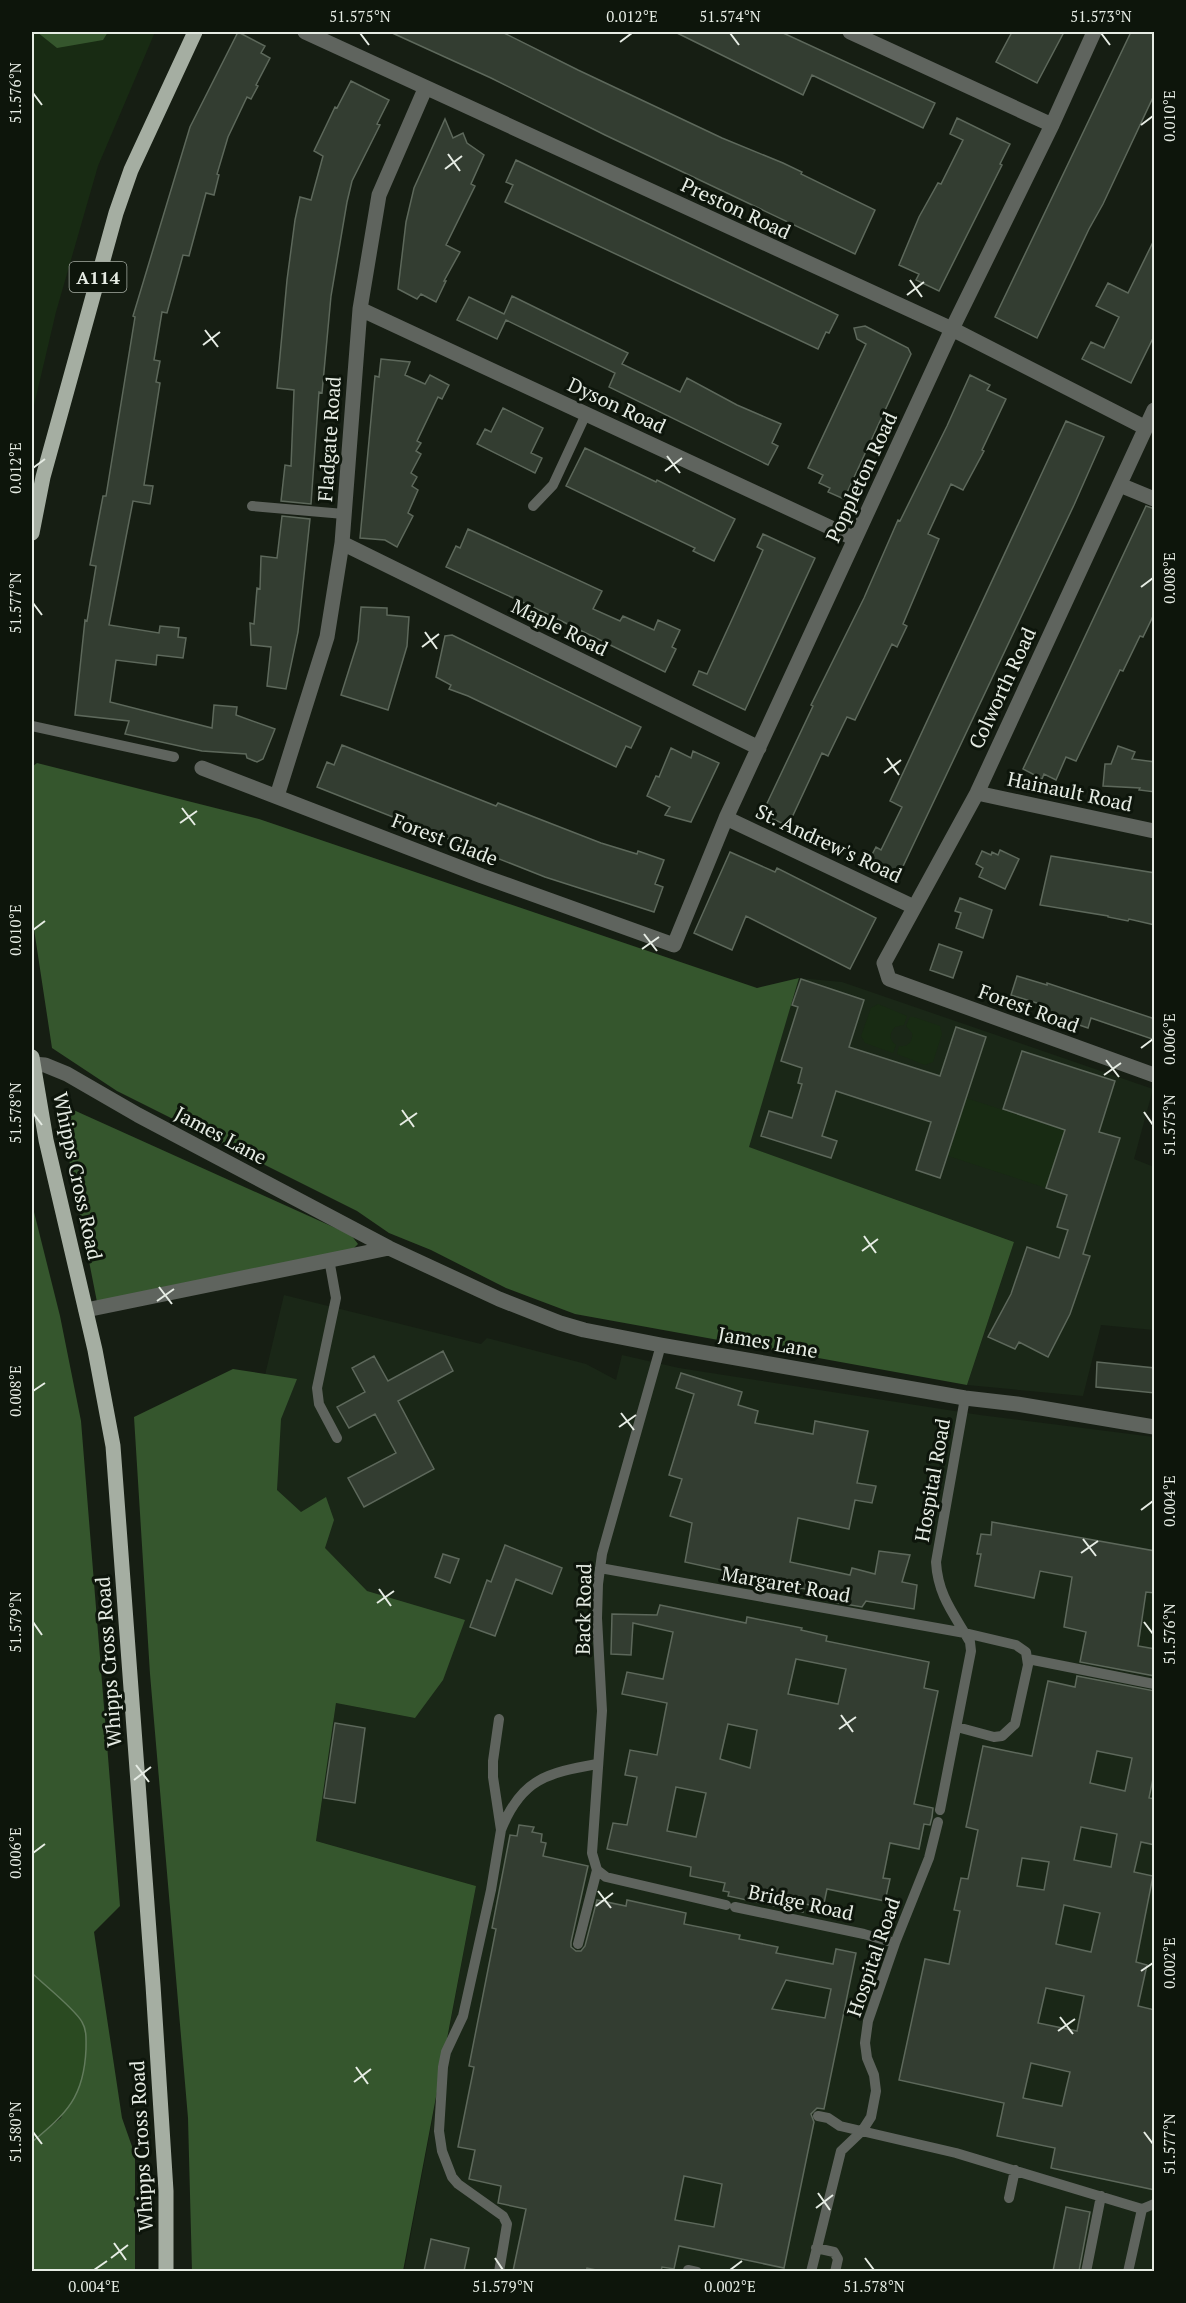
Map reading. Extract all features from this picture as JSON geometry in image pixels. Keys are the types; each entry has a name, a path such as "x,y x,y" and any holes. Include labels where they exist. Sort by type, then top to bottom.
{"main road":[{"name":"A114","path":"32,533 43,477 116,213 131,170 195,32"},
{"name":"Whipps Cross Road","path":"32,1061 46,1140 86,1310 113,1446 153,1986 166,2191 166,2271"}],"street":[{"name":"Preston Road","path":"305,32 952,330 1146,428"},
{"path":"850,32 1052,125"},
{"name":"Poppleton Road","path":"674,945 726,818 952,330 1052,125 1094,32"},
{"name":"Fladgate Road","path":"277,796 327,637 342,543 360,309 379,195 425,88"},
{"name":"Dyson Road","path":"360,309 855,539"},
{"name":"Colworth Road","path":"889,979 884,963 976,793 1155,410"},
{"path":"1120,485 1155,499"},
{"name":"Maple Road","path":"342,543 759,748"},
{"name":"Forest Glade","path":"202,768 482,876 674,945"},
{"name":"Hainault Road","path":"976,793 1155,831"},
{"name":"St. Andrew's Road","path":"726,818 914,907"},
{"name":"Forest Road","path":"889,979 1155,1076"},
{"name":"James Lane","path":"32,1061 67,1074 138,1115 389,1248 537,1316 584,1330 661,1345 965,1398 1017,1404 1155,1427"},
{"path":"86,1310 389,1248"}],"lane":[{"path":"533,506 554,485 586,414"},
{"path":"252,506 344,514"},
{"path":"32,726 174,757"},
{"path":"329,1259 336,1298 317,1388 319,1404 337,1438"},
{"name":"Back Road","path":"602,1874 592,1853 602,1711 597,1618 600,1568 661,1345"},
{"name":"Hospital Road","path":"940,1810 971,1661 970,1642 943,1598 937,1580 936,1562 965,1398"},
{"name":"Margaret Road","path":"600,1568 964,1633"},
{"path":"957,1727 994,1737 1002,1736 1009,1731 1015,1724 1019,1713 1028,1659 1026,1652 1016,1645 964,1633"},
{"path":"1028,1659 1155,1684"},
{"path":"499,1719 493,1777 501,1830"},
{"path":"499,2271 507,2224 503,2216 458,2184 452,2177 442,2151 439,2131 443,2067 446,2052 463,2016 491,1890 501,1830 514,1802 535,1782 571,1769 597,1764"},
{"name":"Hospital Road","path":"811,2271 841,2151 862,2131 871,2117 876,2091 874,2075 866,2050 868,2021 895,1943 929,1858 938,1822"},
{"path":"579,1944 602,1874"},
{"name":"Bridge Road","path":"602,1874 895,1943"},
{"path":"818,2116 828,2118 840,2126 956,2152 1142,2209 1155,2204"},
{"path":"1009,2198 1015,2170"},
{"path":"1086,2271 1101,2196"},
{"path":"1128,2271 1142,2209"},
{"path":"816,2248 834,2252 838,2259 835,2271"}],"shaded area":[{"path":"32,32 155,32 98,166 56,312 32,414"},
{"path":"37,32 108,32 103,40 57,48"},
{"path":"37,763 259,819 757,988 799,978 749,1147 1014,1242 967,1385 575,1314 506,1288 431,1250 389,1233 357,1211 117,1091 52,1048 32,916 32,767"},
{"path":"799,978 842,982 1153,1089 1134,1159 1154,1167 1154,1330 1101,1325 1083,1396 967,1385 1014,1242 748,1147"},
{"path":"878,1004 907,1016 904,1025 895,1027 892,1032 891,1039 896,1045 893,1053 865,1043 861,1036 871,1008"},
{"path":"910,1017 940,1026 942,1034 933,1062 925,1065 897,1054 899,1046 907,1045 912,1039 912,1033 906,1026"},
{"path":"966,1098 1065,1130 1046,1188 948,1156"},
{"path":"58,1103 351,1235 358,1244 353,1249 97,1302"},
{"path":"32,1204 60,1316 81,1421 120,1906 94,1932 122,2118 135,2155 135,2271 32,2271 32,2142 61,2118 85,2062 86,2034 83,2023 77,2015 32,1973"},
{"path":"284,1295 481,1344 487,1338 586,1364 616,1380 622,1355 679,1368 980,1415 1154,1437 1154,2271 404,2271 476,1886 316,1841 336,1703 415,1718 204,1632"},
{"path":"233,1369 297,1379 281,1419 277,1490 301,1512 326,1497 334,1520 325,1548 367,1591 465,1620 443,1680 415,1718 336,1703 316,1841 476,1886 403,2271 192,2271 188,2118 150,1674 134,1417"},
{"path":"32,1973 82,2022 86,2042 85,2066 77,2092 55,2122 32,2142"}],"building":[{"path":"238,32 265,46 261,53 270,58 256,85 258,86 251,99 247,97 228,137 217,174 219,175 214,195 206,193 189,256 183,255 167,313 162,312 154,360 160,361 156,382 160,383 144,485 153,486 150,504 133,501 109,625 159,633 160,626 179,628 178,637 186,638 183,658 157,655 156,665 116,660 110,702 212,728 214,705 237,707 236,715 275,729 263,759 257,762 247,758 246,754 202,751 125,734 129,721 75,715 85,620 87,621 96,566 90,565 103,496 106,496 135,317 133,316 190,127"},
{"path":"390,32 502,32 722,138 802,172 801,174 875,210 855,254 491,78"},
{"path":"675,32 781,32 935,103 923,128 812,75 803,95"},
{"path":"1012,32 1064,32 1037,83 996,62"},
{"path":"1131,32 1155,32 1155,93 1037,338 995,317"},
{"path":"351,81 389,100 377,124 380,125 352,181 347,202 331,296 322,393 319,392 311,504 281,501 285,465 291,466 294,390 277,388 295,220 300,197 311,200 323,156 314,151 335,107 337,108"},
{"path":"957,118 1010,144 1000,164 1002,165 939,291 916,280 919,274 899,265 919,217 938,183 941,184 963,140 950,134"},
{"path":"445,119 453,138 463,133 467,143 484,155 471,184 475,186 446,245 460,252 444,281 446,281 436,302 421,294 417,299 398,289 406,222 414,188"},
{"path":"516,160 838,315 829,333 826,332 818,349 505,202 513,185 506,182"},
{"path":"1155,238 1155,334 1131,383 1082,359 1091,342 1104,348 1119,317 1096,306 1108,283 1128,293"},
{"path":"512,296 628,353 622,364 680,392 687,378 737,405 781,424 772,443 778,446 768,465 609,387 615,373 506,320 497,339 457,320 469,297 504,314"},
{"path":"865,326 908,348 911,354 844,499 828,492 830,488 819,483 823,475 808,468 866,344 857,339 854,328"},
{"path":"381,359 410,362 405,375 425,384 430,375 449,385 442,399 438,397 417,441 421,443 416,451 421,454 411,473 417,477 412,486 418,490 408,513 413,516 397,547 385,540 360,538 375,376 379,377"},
{"path":"970,375 990,385 987,390 1006,399 982,450 984,451 963,490 951,484 928,534 939,539 903,624 907,626 897,647 892,644 855,720 847,717 828,756 822,753 788,826 762,814 813,706 811,705 864,598 898,520 900,521"},
{"path":"503,408 543,428 531,453 542,458 535,473 477,444 485,429 491,432"},
{"path":"1066,421 1104,437 897,879 867,864 876,847 881,850 902,807 890,801"},
{"path":"585,448 656,482 657,480 735,519 714,561 693,551 695,548 566,486"},
{"path":"1146,506 1155,509 1155,612 1123,671 1120,670 1076,761 1066,757 1056,780 1044,774 1042,779 1023,769"},
{"path":"282,516 310,519 298,632 286,689 267,686 271,647 251,645 250,623 254,624 257,588 260,589 261,556 277,558"},
{"path":"468,529 602,591 593,609 620,621 623,616 654,630 658,620 680,630 672,647 676,649 665,672 446,567 456,546 460,548"},
{"path":"763,534 815,558 745,710 693,685 699,671 707,674 763,550 757,547"},
{"path":"361,607 387,608 387,615 409,617 407,646 388,710 341,695 358,641"},
{"path":"452,635 641,727 631,748 626,746 616,767 449,689 451,685 436,677 445,636"},
{"path":"342,745 496,806 498,803 601,843 637,854 638,851 664,860 655,884 663,887 654,912 545,877 317,787 327,762 334,765"},
{"path":"1118,746 1135,752 1132,759 1155,762 1155,792 1139,790 1140,788 1103,786 1105,764 1111,764"},
{"path":"671,748 691,758 693,751 719,763 691,822 665,815 670,807 647,796 656,776 659,777"},
{"path":"1000,850 1019,859 1005,889 979,877 983,868 976,864 982,851 998,855"},
{"path":"730,852 775,872 777,868 876,918 850,969 746,916 732,950 694,933"},
{"path":"1051,856 1155,873 1155,925 1040,905"},
{"path":"960,898 992,910 983,938 956,928 961,913 955,911"},
{"path":"939,944 962,952 953,978 930,970"},
{"path":"1017,976 1047,985 1047,983 1155,1019 1155,1040 1091,1018 1088,1028 1038,1011 1040,1004 1011,995"},
{"path":"801,979 864,1000 849,1047 940,1076 956,1027 986,1037 940,1178 916,1170 931,1122 836,1091 822,1136 837,1141 831,1158 761,1136 769,1111 792,1118 802,1084 798,1083 802,1068 781,1061 798,1007 792,1005"},
{"path":"1022,1051 1115,1081 1099,1132 1120,1138 1083,1254 1090,1256 1070,1314 1048,1357 1019,1342 1015,1349 988,1337 1011,1294 1027,1247 1059,1258 1068,1230 1057,1227 1067,1195 1046,1188 1065,1130 1003,1109"},
{"path":"443,1351 453,1371 398,1401 434,1469 364,1507 348,1478 396,1453 375,1414 349,1428 337,1407 365,1392 352,1368 374,1356 388,1381"},
{"path":"1097,1362 1155,1368 1155,1393 1096,1387"},
{"path":"681,1373 742,1392 738,1405 758,1411 755,1423 813,1434 815,1421 868,1431 857,1483 876,1486 872,1503 855,1500 849,1529 798,1518 790,1562 850,1575 852,1568 875,1574 879,1551 910,1555 902,1582 917,1585 914,1609 866,1601 862,1607 833,1602 836,1594 800,1588 798,1594 725,1578 726,1571 685,1562 692,1523 670,1516 682,1479 669,1475 694,1394 676,1388"},
{"path":"992,1522 1155,1551 1155,1593 1146,1592 1138,1646 1155,1649 1155,1676 1080,1662 1086,1632 1064,1627 1072,1577 1040,1571 1034,1598 975,1586 981,1554 977,1554 981,1534 991,1535"},
{"path":"505,1545 562,1568 552,1594 516,1579 495,1636 470,1627 487,1580 491,1582"},
{"path":"443,1554 459,1559 450,1583 435,1577"},
{"path":"660,1605 746,1623 747,1617 802,1628 801,1630 827,1636 826,1641 929,1662 924,1688 938,1691 914,1804 933,1808 932,1817 930,1825 924,1824 919,1849 890,1843 883,1878 890,1879 885,1901 827,1889 823,1908 805,1904 803,1912 728,1896 729,1892 723,1891 725,1883 690,1876 691,1867 607,1849 613,1823 627,1825 637,1777 625,1775 630,1750 657,1755 667,1703 622,1694 627,1672 663,1679 673,1632 633,1623 631,1655 611,1654 612,1614 657,1615","holes":["796,1659 846,1669 838,1704 788,1694","728,1724 757,1730 750,1768 720,1759","676,1787 706,1793 696,1837 667,1831"]},
{"path":"1077,1676 1155,1691 1155,1769 1149,1798 1155,1799 1155,1845 1141,1842 1134,1872 1153,1876 1136,1962 1147,1965 1138,2006 1155,2010 1155,2190 1051,2168 1055,2148 997,2136 1004,2103 899,2080 925,1959 949,1964 960,1911 954,1910 961,1878 968,1879 978,1830 966,1827 983,1746 1032,1756 1048,1681 1075,1687","holes":["1097,1751 1132,1758 1125,1791 1090,1783","1081,1827 1117,1834 1111,1867 1074,1860","1022,1858 1049,1862 1044,1890 1017,1886","1064,1905 1100,1913 1091,1952 1056,1944","1046,1988 1084,1996 1077,2031 1038,2023","1031,2063 1070,2072 1062,2106 1023,2098"]},
{"path":"335,1723 365,1728 355,1803 324,1798"},
{"path":"519,1825 534,1827 532,1832 542,1834 541,1842 546,1843 543,1856 588,1866 571,1942 571,1947 576,1951 581,1951 585,1946 597,1900 626,1906 627,1900 686,1913 684,1924 740,1935 739,1939 778,1947 776,1953 833,1964 836,1949 856,1953 824,2109 817,2108 811,2114 814,2122 784,2268 679,2246 674,2269 662,2267 661,2271 601,2271 587,2268 586,2271 513,2271 526,2209 498,2203 501,2186 469,2179 475,2150 458,2147 474,2067 469,2066 496,1929 492,1928 510,1835 517,1836","holes":["786,1980 831,1989 825,2018 772,2009","684,2176 722,2184 714,2227 675,2220"]},
{"path":"1066,2207 1090,2212 1079,2271 1053,2271"},
{"path":"431,2239 469,2248 464,2271 424,2271"}]}
